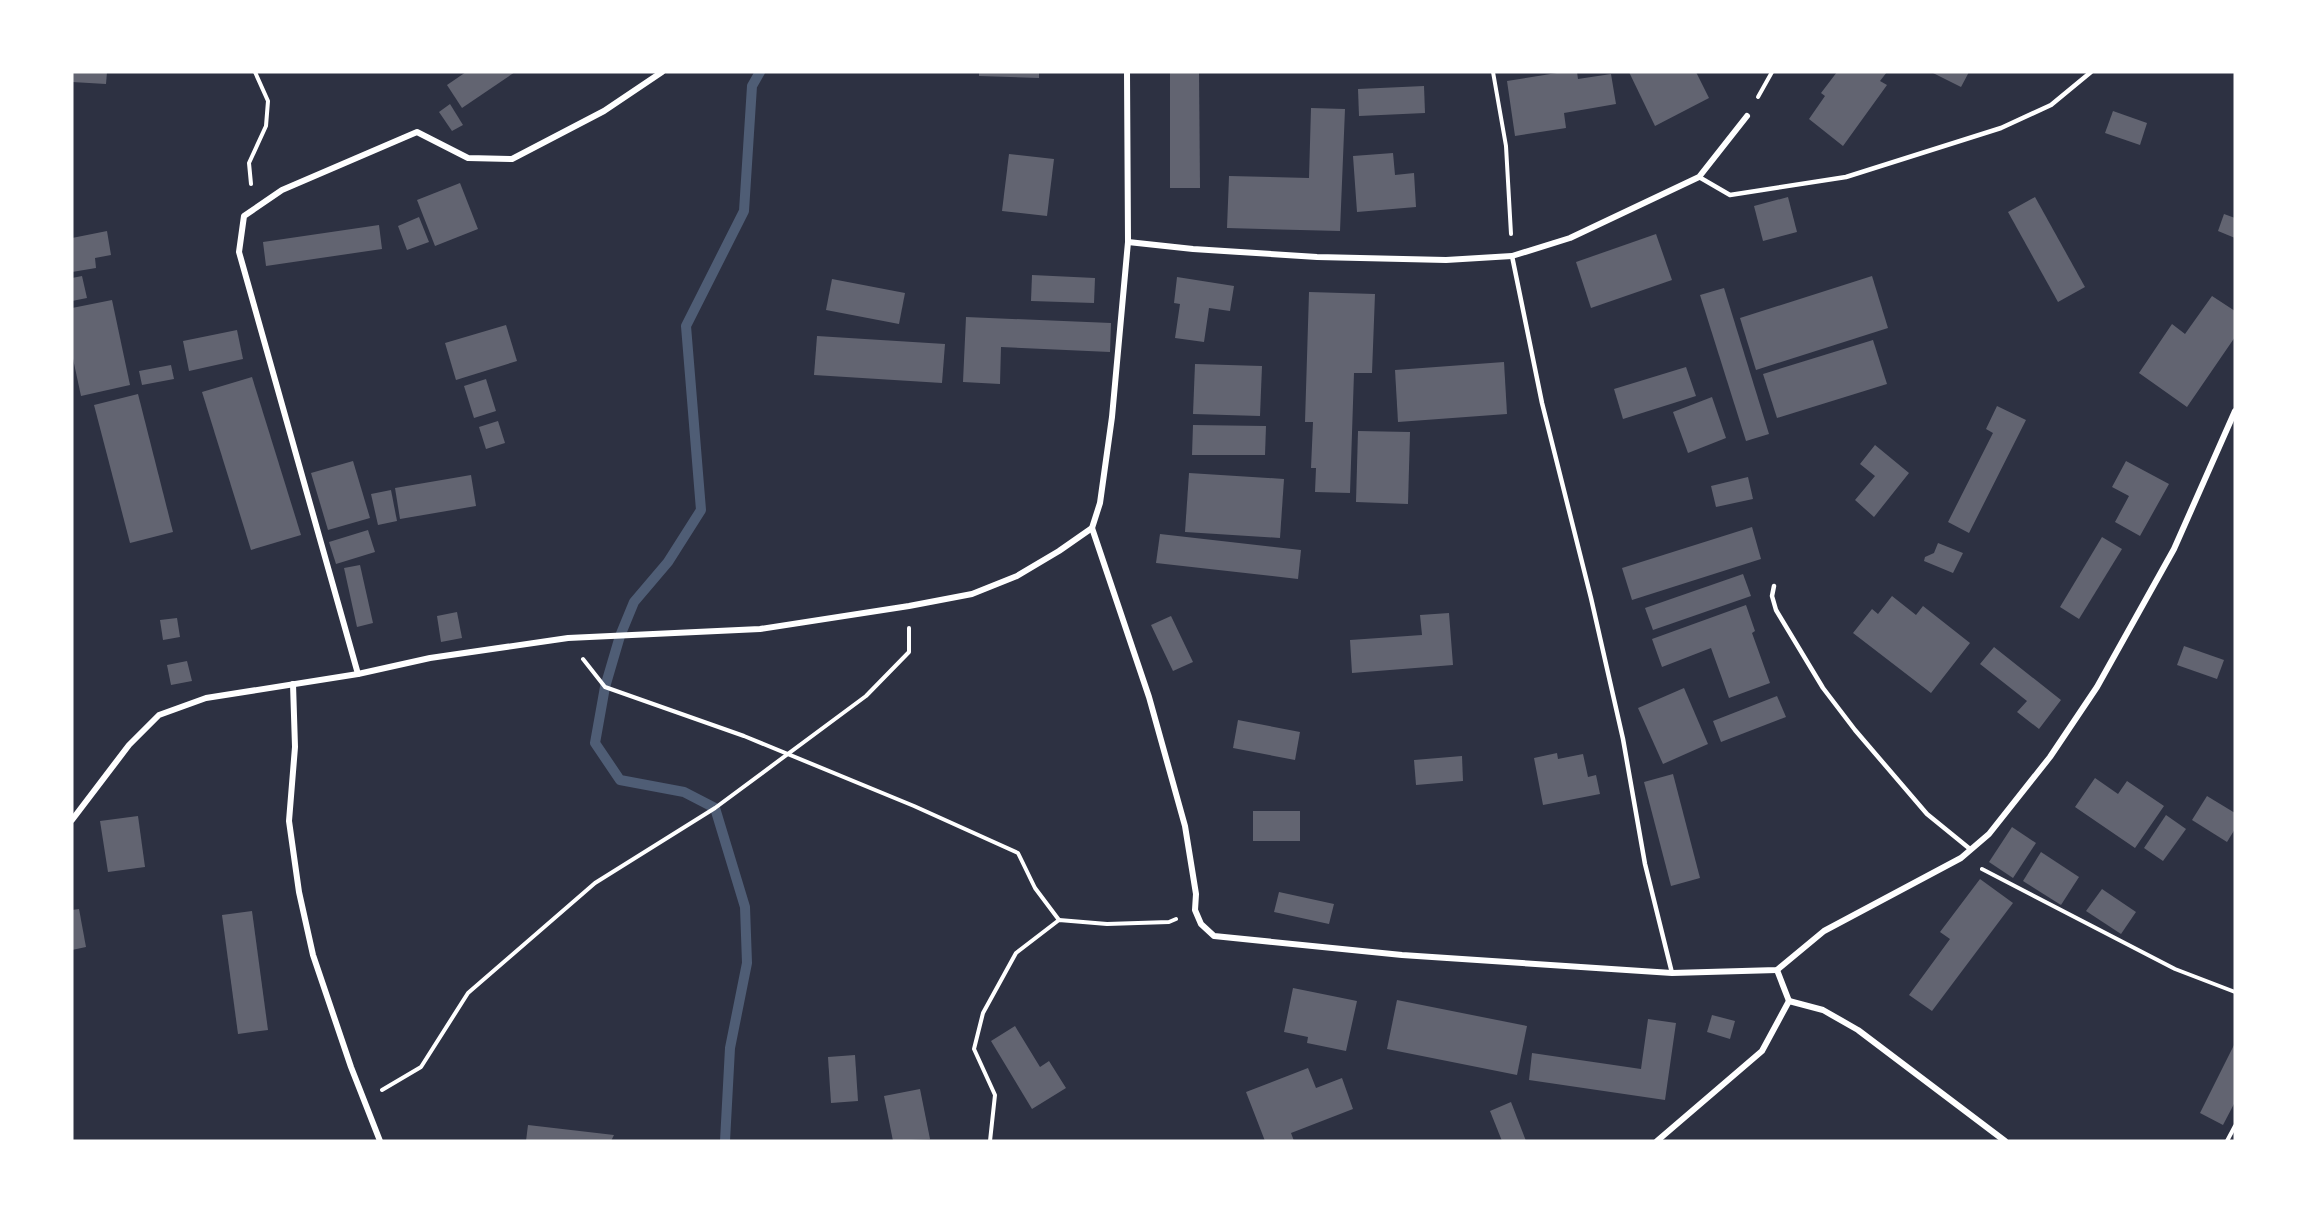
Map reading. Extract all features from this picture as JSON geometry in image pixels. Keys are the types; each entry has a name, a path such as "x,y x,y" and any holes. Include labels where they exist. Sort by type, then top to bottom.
{"street":[{"path":"358,674 239,252 244,216 282,190 417,132 468,158 512,159 604,111 662,72"},
{"path":"1127,72 1128,242 1110,428 1100,503 1092,528 1149,697 1185,826 1196,894 1196,910 1201,924 1214,936 1402,955 1672,973 1777,970 1824,931 1960,858 1989,834 2049,757 2097,687 2174,549 2235,411"},
{"path":"1128,242 1193,249 1317,257 1446,260 1512,256 1570,238 1699,177 1747,116"},
{"path":"72,820 129,746 159,715 206,698 358,674 430,658 567,638 760,629 972,594 1017,576 1092,528"},
{"path":"293,684 295,747 289,821 299,892 314,955 351,1067 380,1141"},
{"path":"1777,970 1790,1001"},
{"path":"1657,1141 1762,1050 1790,1001"},
{"path":"1790,1001 1823,1010 1858,1030 2005,1141"}],"lane":[{"path":"1699,177 1730,195 1846,177 2001,128 2051,105 2091,72"},
{"path":"1512,256 1542,403 1621,728 1645,864 1672,973"},
{"path":"1774,586 1772,596 1776,610 1823,687 1927,814 1970,849"}],"path":[{"path":"255,72 268,101 266,126 249,163 251,190 258,206"},
{"path":"1493,72 1506,146 1512,256"},
{"path":"1747,116 1772,72"},
{"path":"365,1100 421,1067 468,993 595,883 715,808 866,696 909,652 909,606"},
{"path":"567,638 605,687 744,736 914,806 1018,853 1035,888 1059,920"},
{"path":"1960,858 2175,969 2235,992"},
{"path":"990,1141 995,1095 974,1049 983,1013 1016,953 1059,920 1107,924 1169,922 1196,910"},
{"path":"2227,1141 2235,1126"}],"building":[{"path":"72,72 107,72 106,84 72,82"},
{"path":"466,72 515,72 462,108 447,85"},
{"path":"979,72 1039,72 1039,78 979,76"},
{"path":"1170,72 1199,72 1200,188 1170,188"},
{"path":"1577,72 1578,79 1611,74 1616,104 1564,113 1566,128 1515,136 1507,81"},
{"path":"1629,72 1696,72 1709,98 1655,126"},
{"path":"1837,72 1887,72 1880,81 1887,85 1843,146 1809,119 1825,96 1821,93"},
{"path":"1931,72 1969,72 1961,87"},
{"path":"1424,86 1425,113 1359,116 1358,89"},
{"path":"450,104 463,125 452,131 439,112"},
{"path":"1311,108 1345,109 1340,231 1227,228 1229,176 1309,178"},
{"path":"2113,111 2147,123 2140,145 2105,133"},
{"path":"1393,153 1395,175 1414,173 1416,207 1357,212 1353,156"},
{"path":"1009,154 1054,159 1047,216 1002,211"},
{"path":"460,183 478,229 435,246 417,200"},
{"path":"1788,197 1797,232 1763,241 1754,206"},
{"path":"2035,197 2085,287 2058,302 2008,212"},
{"path":"2224,214 2235,218 2235,238 2218,231"},
{"path":"419,217 429,242 407,250 398,226"},
{"path":"379,225 382,249 266,266 263,242"},
{"path":"107,231 111,255 95,258 96,268 72,272 72,238"},
{"path":"1656,234 1672,280 1591,308 1576,262"},
{"path":"1032,275 1095,278 1094,303 1031,301"},
{"path":"82,276 87,298 72,301 72,278"},
{"path":"1872,276 1888,328 1756,370 1740,318"},
{"path":"1177,277 1234,286 1230,311 1209,308 1204,342 1175,338 1180,304 1174,303"},
{"path":"832,279 905,293 899,324 826,310"},
{"path":"1724,288 1769,434 1746,441 1700,295"},
{"path":"1309,292 1375,294 1372,373 1354,373 1350,493 1315,492 1316,468 1311,468 1313,422 1305,422"},
{"path":"2212,296 2235,311 2235,337 2187,407 2139,373 2172,324 2185,334"},
{"path":"112,300 130,385 81,396 72,354 72,308"},
{"path":"966,317 1111,323 1110,352 1001,347 1000,384 963,382"},
{"path":"506,325 517,361 456,380 445,343"},
{"path":"237,330 243,359 189,371 183,341"},
{"path":"817,336 945,344 942,383 814,375"},
{"path":"1873,340 1887,384 1777,418 1763,374"},
{"path":"1504,362 1507,414 1398,422 1395,370"},
{"path":"1195,364 1262,366 1260,416 1193,414"},
{"path":"171,365 174,379 142,385 139,371"},
{"path":"1686,367 1696,396 1623,419 1614,389"},
{"path":"252,377 301,535 251,550 202,392"},
{"path":"486,379 496,411 474,418 464,386"},
{"path":"138,394 173,532 130,543 94,405"},
{"path":"1712,397 1726,438 1688,453 1673,412"},
{"path":"1997,406 2026,420 1969,533 1948,522 1993,433 1986,429"},
{"path":"498,421 505,443 486,449 479,427"},
{"path":"1193,425 1266,426 1265,455 1192,455"},
{"path":"1358,431 1410,432 1408,504 1356,502"},
{"path":"1875,445 1909,473 1874,517 1855,500 1875,476 1860,464"},
{"path":"353,461 370,518 328,530 311,473"},
{"path":"2126,461 2169,484 2140,536 2115,522 2129,496 2112,487"},
{"path":"1189,473 1284,479 1280,538 1185,532"},
{"path":"471,475 476,506 400,519 395,488"},
{"path":"1748,477 1753,499 1716,507 1711,486"},
{"path":"391,490 397,521 378,525 371,494"},
{"path":"1752,527 1761,559 1632,600 1622,568"},
{"path":"368,530 375,552 336,564 329,542"},
{"path":"1160,534 1301,550 1298,579 1156,563"},
{"path":"2102,537 2122,549 2079,619 2060,607"},
{"path":"1938,543 1963,553 1953,573 1924,561 1925,557 1934,553"},
{"path":"360,565 373,623 357,627 344,568"},
{"path":"1743,574 1751,596 1653,630 1645,608"},
{"path":"1892,596 1916,615 1923,606 1970,643 1931,693 1853,633 1872,609 1878,614"},
{"path":"1746,605 1755,631 1752,633 1770,683 1729,698 1711,648 1662,667 1652,639"},
{"path":"457,612 462,638 441,642 437,616"},
{"path":"1449,613 1453,665 1352,673 1350,640 1422,635 1420,615"},
{"path":"1171,616 1193,662 1173,671 1151,625"},
{"path":"177,618 180,637 163,640 160,620"},
{"path":"2184,646 2224,660 2217,679 2177,665"},
{"path":"1994,647 2061,700 2039,729 2017,712 2027,701 1980,664"},
{"path":"187,661 192,681 171,685 167,665"},
{"path":"1684,688 1708,744 1663,764 1638,708"},
{"path":"1777,696 1786,717 1721,742 1713,721"},
{"path":"1238,720 1300,732 1295,760 1233,748"},
{"path":"1557,753 1558,759 1583,754 1588,777 1596,775 1600,794 1543,805 1534,758"},
{"path":"1462,756 1463,781 1416,785 1414,760"},
{"path":"1673,774 1700,878 1671,886 1644,782"},
{"path":"2095,778 2118,794 2127,781 2164,806 2135,848 2075,807"},
{"path":"2207,796 2235,813 2235,829 2227,842 2192,820"},
{"path":"1253,811 1300,811 1300,841 1253,841"},
{"path":"2166,815 2186,829 2163,861 2144,848"},
{"path":"138,816 145,867 108,872 100,821"},
{"path":"2012,827 2036,843 2013,878 1989,862"},
{"path":"2041,852 2079,877 2061,905 2023,881"},
{"path":"1980,879 2013,903 1932,1011 1909,995 1950,939 1940,932"},
{"path":"2102,889 2136,912 2121,934 2086,911"},
{"path":"1279,892 1334,904 1329,924 1274,912"},
{"path":"79,909 86,947 72,950 72,910"},
{"path":"252,911 268,1030 238,1034 222,915"},
{"path":"1293,988 1357,1001 1346,1051 1307,1043 1308,1037 1284,1032"},
{"path":"1397,1000 1527,1026 1517,1075 1387,1049"},
{"path":"1712,1015 1735,1021 1730,1039 1707,1032"},
{"path":"1648,1019 1676,1023 1665,1100 1529,1080 1532,1053 1641,1069"},
{"path":"1015,1026 1040,1067 1049,1061 1066,1088 1032,1109 991,1041"},
{"path":"2235,1043 2235,1102 2223,1125 2200,1113"},
{"path":"855,1055 858,1101 831,1103 828,1057"},
{"path":"1308,1068 1316,1088 1342,1078 1353,1109 1291,1133 1294,1141 1265,1141 1246,1092"},
{"path":"920,1089 930,1139 893,1141 884,1096"},
{"path":"1511,1102 1526,1141 1502,1141 1490,1111"},
{"path":"528,1125 614,1135 611,1141 526,1141"}],"waterway":[{"path":"725,1141 730,1048 747,963 745,907 715,808 684,792 620,780 595,743 605,687 620,636 634,602 668,562 701,510 686,326 744,211 752,86 760,72"}]}
